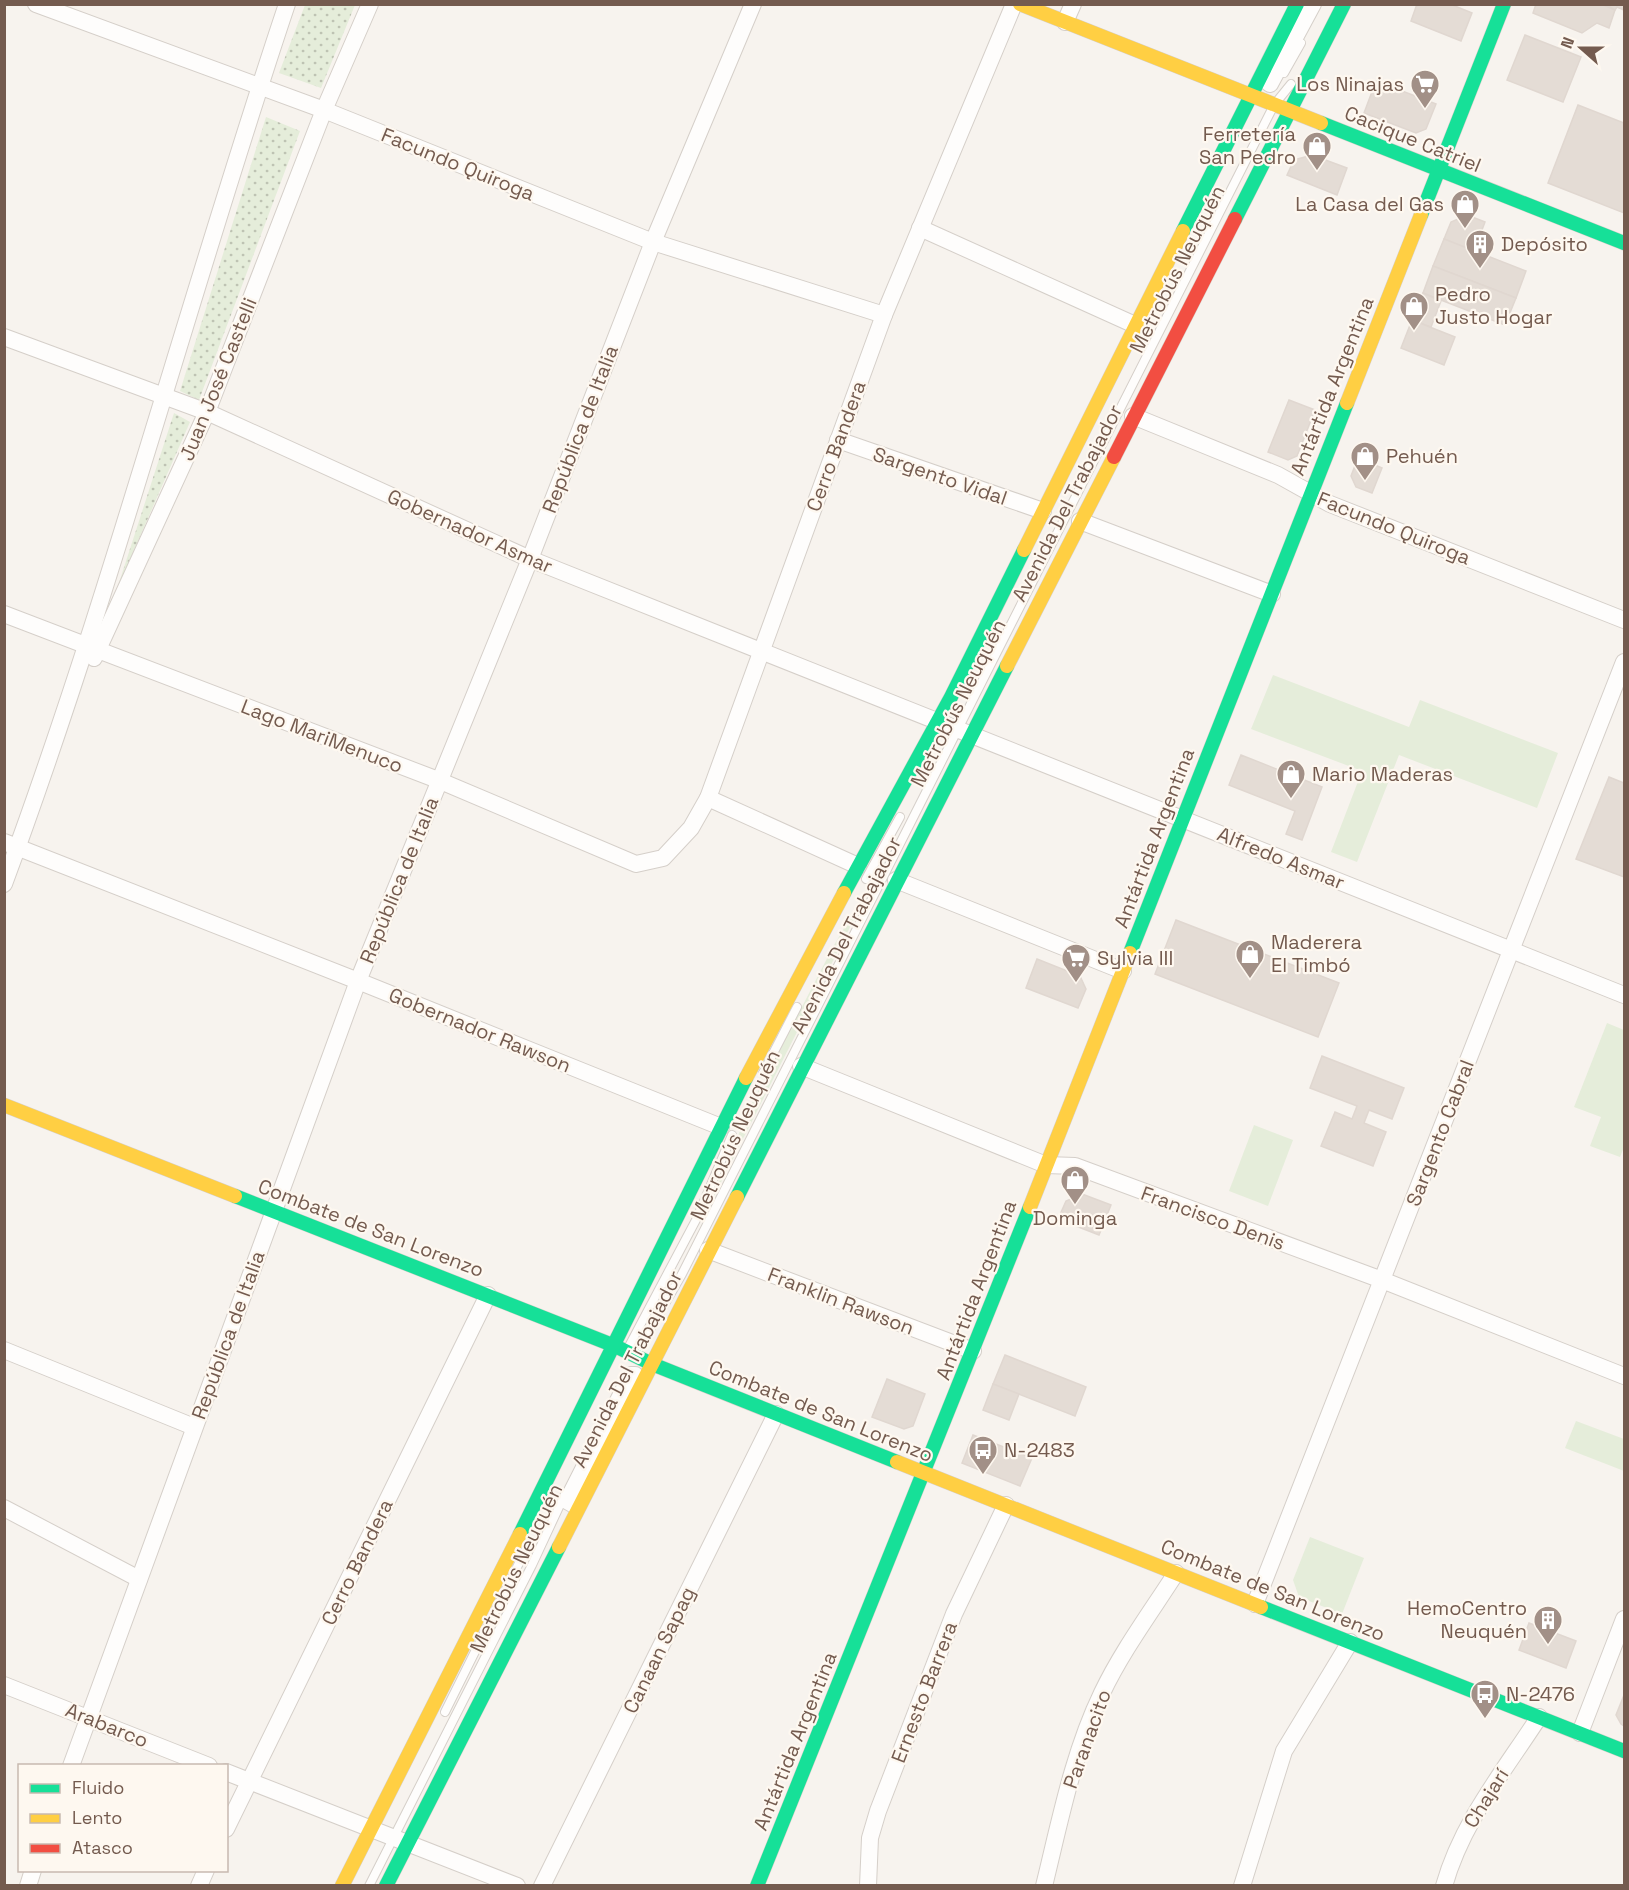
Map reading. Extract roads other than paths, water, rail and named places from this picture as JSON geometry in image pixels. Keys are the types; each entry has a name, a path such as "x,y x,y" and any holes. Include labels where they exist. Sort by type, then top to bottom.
{"main road":[{"name":"Cacique Catriel","path":"1020,4 1261,103 1289,111 1624,243"},
{"name":"Avenida Del Trabajador","path":"342,1886 387,1835 652,1364 896,880 951,728 1043,511 1135,325 1261,103 1297,4"},
{"name":"Avenida Del Trabajador","path":"386,1886 387,1835 624,1353 728,1127 770,1028 858,866 951,728 1080,521 1344,4"},
{"name":"Antártida Argentina","path":"757,1886 925,1473 1504,4"},
{"name":"Combate de San Lorenzo","path":"4,1105 488,1295 624,1353 1624,1751"}],"street":[{"name":"Facundo Quiroga","path":"36,4 324,110 653,242 884,315"},
{"name":"Juan José Castelli","path":"92,648 166,397 287,4"},
{"name":"Juan José Castelli","path":"4,884 11,845 92,648 207,412 324,110 370,4"},
{"name":"República de Italia","path":"72,1764 358,981 530,559 653,242 753,4"},
{"name":"Cerro Bandera","path":"636,864 663,858 691,828 708,798 884,315 1014,4"},
{"path":"1065,22 1073,4"},
{"path":"1303,4 1266,79 1268,83 1273,82 1312,4"},
{"path":"920,228 1135,325"},
{"name":"Gobernador Asmar","path":"4,337 207,412 530,559 951,728"},
{"name":"Facundo Quiroga","path":"1133,416 1278,474 1310,494 1624,620"},
{"name":"Sargento Vidal","path":"838,440 1043,511"},
{"path":"1080,521 1272,594"},
{"name":"Lago MariMenuco","path":"4,614 438,780 636,864"},
{"name":"Sargento Cabral","path":"1255,1604 1624,662"},
{"name":"Alfredo Asmar","path":"951,728 1624,995"},
{"path":"708,798 858,866"},
{"name":"Gobernador Rawson","path":"11,845 728,1127"},
{"path":"896,880 1123,971"},
{"name":"Francisco Denis","path":"801,1066 1046,1165 1075,1166 1382,1280 1624,1376"},
{"path":"695,1190 703,1193 640,1320 635,1329 631,1329 629,1324 695,1190"},
{"name":"Franklin Rawson","path":"708,1250 973,1351"},
{"name":"Cerro Bandera","path":"228,1825 488,1295"},
{"path":"4,1350 194,1427"},
{"path":"635,1375 637,1380 574,1505 567,1501 630,1376 635,1375"},
{"name":"Canaan Sapag","path":"542,1886 776,1414"},
{"name":"Ernesto Barrera","path":"868,1886 870,1838 878,1811 954,1614 1006,1505"},
{"path":"4,1508 139,1578"},
{"name":"Paranacito","path":"1044,1886 1062,1810 1095,1708 1114,1671 1176,1573"},
{"path":"1580,1733 1624,1619"},
{"path":"1242,1886 1284,1750 1350,1642"},
{"name":"Arabarco","path":"4,1685 204,1764"},
{"name":"Chajarí","path":"1444,1886 1456,1849 1467,1827 1539,1717"},
{"path":"228,1773 517,1886"},
{"path":"199,1886 205,1872"}],"lane":[{"name":"Metrobús Neuquén","path":"369,1886 387,1835 624,1353 682,1274 1261,103 1291,63 1320,4"},
{"path":"1323,24 1332,4"},
{"name":"Metrobús Neuquén","path":"1261,103 1298,72"},
{"name":"Metrobús Neuquén","path":"951,728 1044,532"},
{"name":"Metrobús Neuquén","path":"860,890 906,806"},
{"name":"Metrobús Neuquén","path":"756,1085 799,1002"},
{"name":"Metrobús Neuquén","path":"443,1716 529,1542"}],"place":[{"name":"Los Ninajas","path":"1425,110"},
{"name":"Ferretería San Pedro","path":"1317,172"},
{"name":"La Casa del Gas","path":"1465,230"},
{"name":"Depósito","path":"1480,270"},
{"name":"Pedro Justo Hogar","path":"1414,332"},
{"name":"Pehuén","path":"1365,482"},
{"name":"Mario Maderas","path":"1291,800"},
{"name":"Maderera El Timbó","path":"1250,980"},
{"name":"Sylvia III","path":"1076,984"},
{"name":"Dominga","path":"1075,1206"},
{"name":"N-2483","path":"983,1476"},
{"name":"HemoCentro Neuquén","path":"1548,1646"},
{"name":"N-2476","path":"1485,1720"}]}
